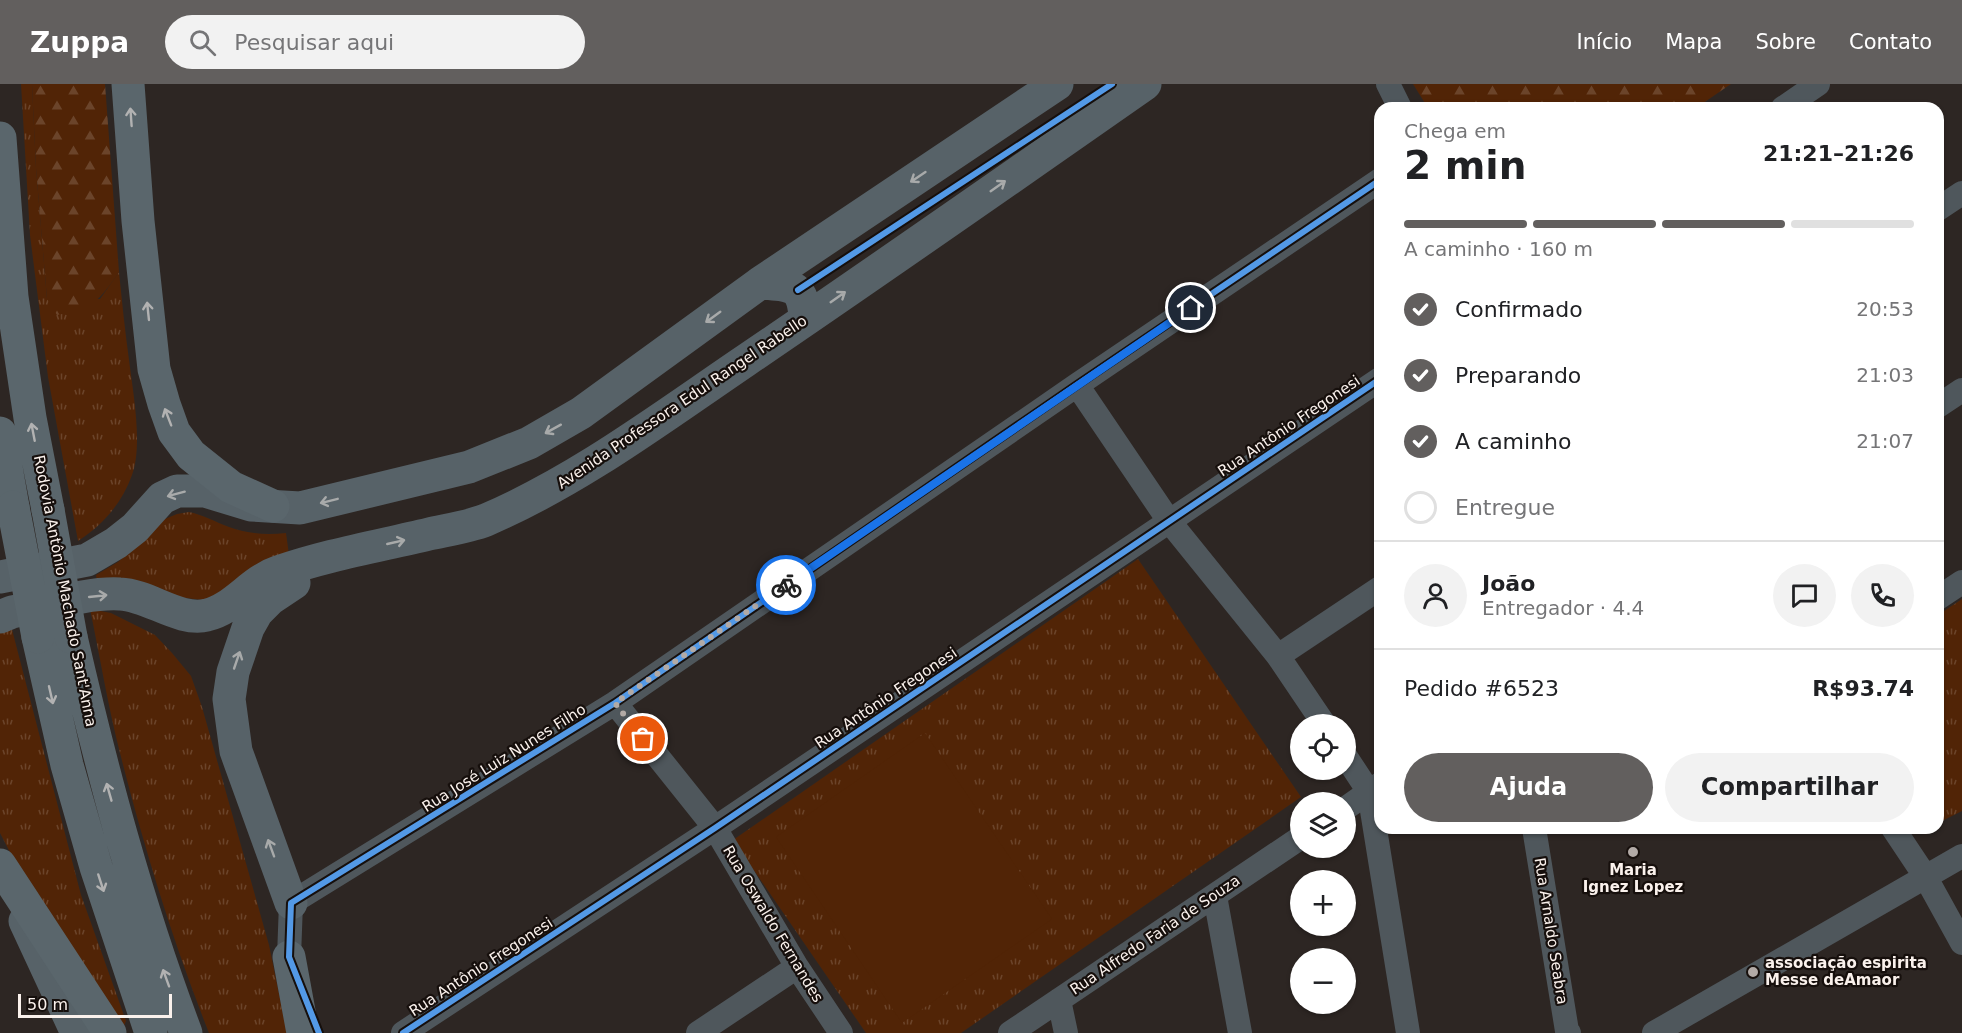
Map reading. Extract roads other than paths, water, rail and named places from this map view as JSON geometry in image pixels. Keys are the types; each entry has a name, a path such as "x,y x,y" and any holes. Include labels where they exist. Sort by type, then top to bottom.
{"highway":[{"path":"129,84 138,221 154,369 164,404 174,432 191,455 231,487 273,507"},
{"name":"Rodovia Antônio Machado Sant'Anna","path":"0,138 12,297 30,418 71,637 97,749 123,841 154,945 186,1033"},
{"path":"0,433 38,638 67,765 96,867 151,1033"},
{"path":"0,867 110,1033"},
{"path":"290,957 303,1033"}],"main road":[{"path":"0,577 87,561 135,528 162,498 177,491 205,491 251,505 300,508 469,467 529,442 581,413 760,283 1057,84"},
{"name":"Avenida Professora Edul Rangel Rabello","path":"0,617 12,612 90,597 121,594 141,598 192,617 208,615 223,609 254,585 275,573 339,555 482,522 551,489 606,455 1145,84"},
{"path":"760,283 788,284 798,290 804,303 805,320"},
{"path":"291,903 236,751 230,699 233,672 248,628 257,612 270,599 339,555"},
{"path":"0,867 77,1033"}],"street":[{"path":"1388,84 1397,102"},
{"path":"1792,102 1818,84"},
{"name":"Rua José Luiz Nunes Filho","path":"291,903 615,703 1374,184"},
{"path":"1944,205 1962,193"},
{"name":"Rua Antônio Fregonesi","path":"403,1033 715,828 1374,383"},
{"path":"1077,385 1169,521 1278,656 1317,714"},
{"path":"1944,402 1962,390"},
{"path":"1944,594 1962,582"},
{"path":"1278,656 1374,592"},
{"name":"Rua Oswaldo Fernandes","path":"615,703 715,828 797,967 841,1033"},
{"path":"1356,768 1374,788 1356,801"},
{"path":"1380,834 1408,1033"},
{"name":"Rua Arnaldo Seabra","path":"1535,834 1569,1033"},
{"path":"1897,834 1925,876 1962,943"},
{"name":"Rua Alfredo Faria de Souza","path":"1010,1033 1290,845"},
{"path":"1654,1033 1962,856"},
{"path":"1215,896 1240,1033"},
{"path":"291,903 290,957 319,1033"},
{"path":"698,1033 797,967"},
{"path":"1059,1000 1066,1033"}],"place":[{"name":"Maria Ignez Lopez","path":"1633,852"},
{"name":"associação espirita Messe deAmaor","path":"1753,972"}]}
